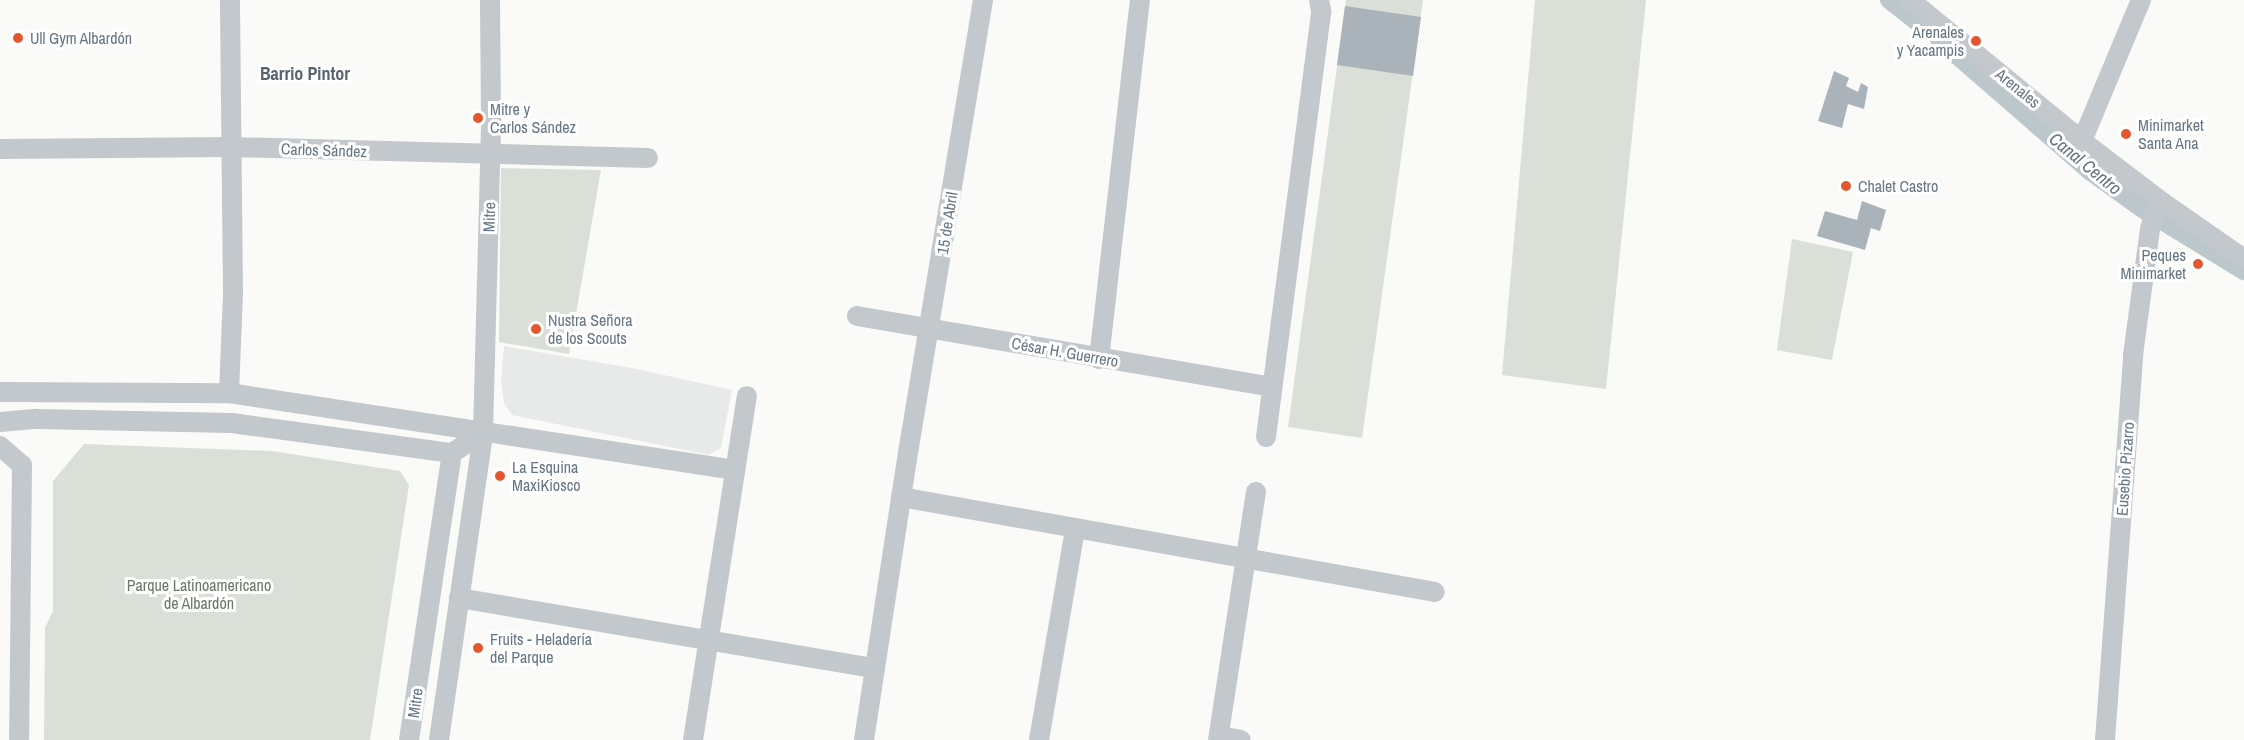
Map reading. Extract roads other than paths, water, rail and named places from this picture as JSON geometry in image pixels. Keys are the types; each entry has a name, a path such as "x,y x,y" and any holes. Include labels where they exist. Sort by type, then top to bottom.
{"street":[{"path":"229,393 233,292 230,0"},
{"name":"Mitre","path":"439,740 483,433 490,154 490,0"},
{"name":"15 de Abril","path":"864,740 909,447 983,0"},
{"path":"1099,359 1140,0"},
{"path":"1266,437 1321,11 1319,0"},
{"name":"Arenales","path":"1910,0 2159,206 2244,259"},
{"path":"2082,141 2141,0"},
{"name":"Carlos Sández","path":"0,149 231,147 648,158"},
{"name":"Eusebio Pizarro","path":"2105,740 2133,355 2150,229 2159,206"},
{"name":"César H. Guerrero","path":"857,316 1272,387"},
{"path":"0,392 229,393 735,470"},
{"path":"693,740 747,396"},
{"path":"0,422 47,420 232,423 452,453 483,433"},
{"path":"0,446 22,465 19,740"},
{"name":"Mitre","path":"409,740 452,453"},
{"path":"1241,740 1219,738 1256,492"},
{"path":"901,497 1436,592"},
{"path":"1039,740 1075,529"},
{"path":"459,598 875,668"}],"waterway":[{"name":"Canal Centro","path":"1889,0 1917,22"},
{"name":"Canal Centro","path":"1939,40 2091,172 2141,208 2244,271"}],"place":[{"name":"Ull Gym Albardón","path":"18,38"},
{"name":"Arenales y Yacampis","path":"1976,41"},
{"name":"Mitre y Carlos Sández","path":"478,118"},
{"name":"Minimarket Santa Ana","path":"2126,134"},
{"name":"Chalet Castro","path":"1846,186"},
{"name":"Peques Minimarket","path":"2198,264"},
{"name":"Nustra Señora de los Scouts","path":"536,329"},
{"name":"La Esquina MaxiKiosco","path":"500,476"},
{"name":"Fruits - Heladería del Parque","path":"478,648"}],"district":[{"name":"Barrio Pintor","path":"305,74"}],"park label":[{"name":"Parque Latinoamericano de Albardón","path":"199,594"}]}
